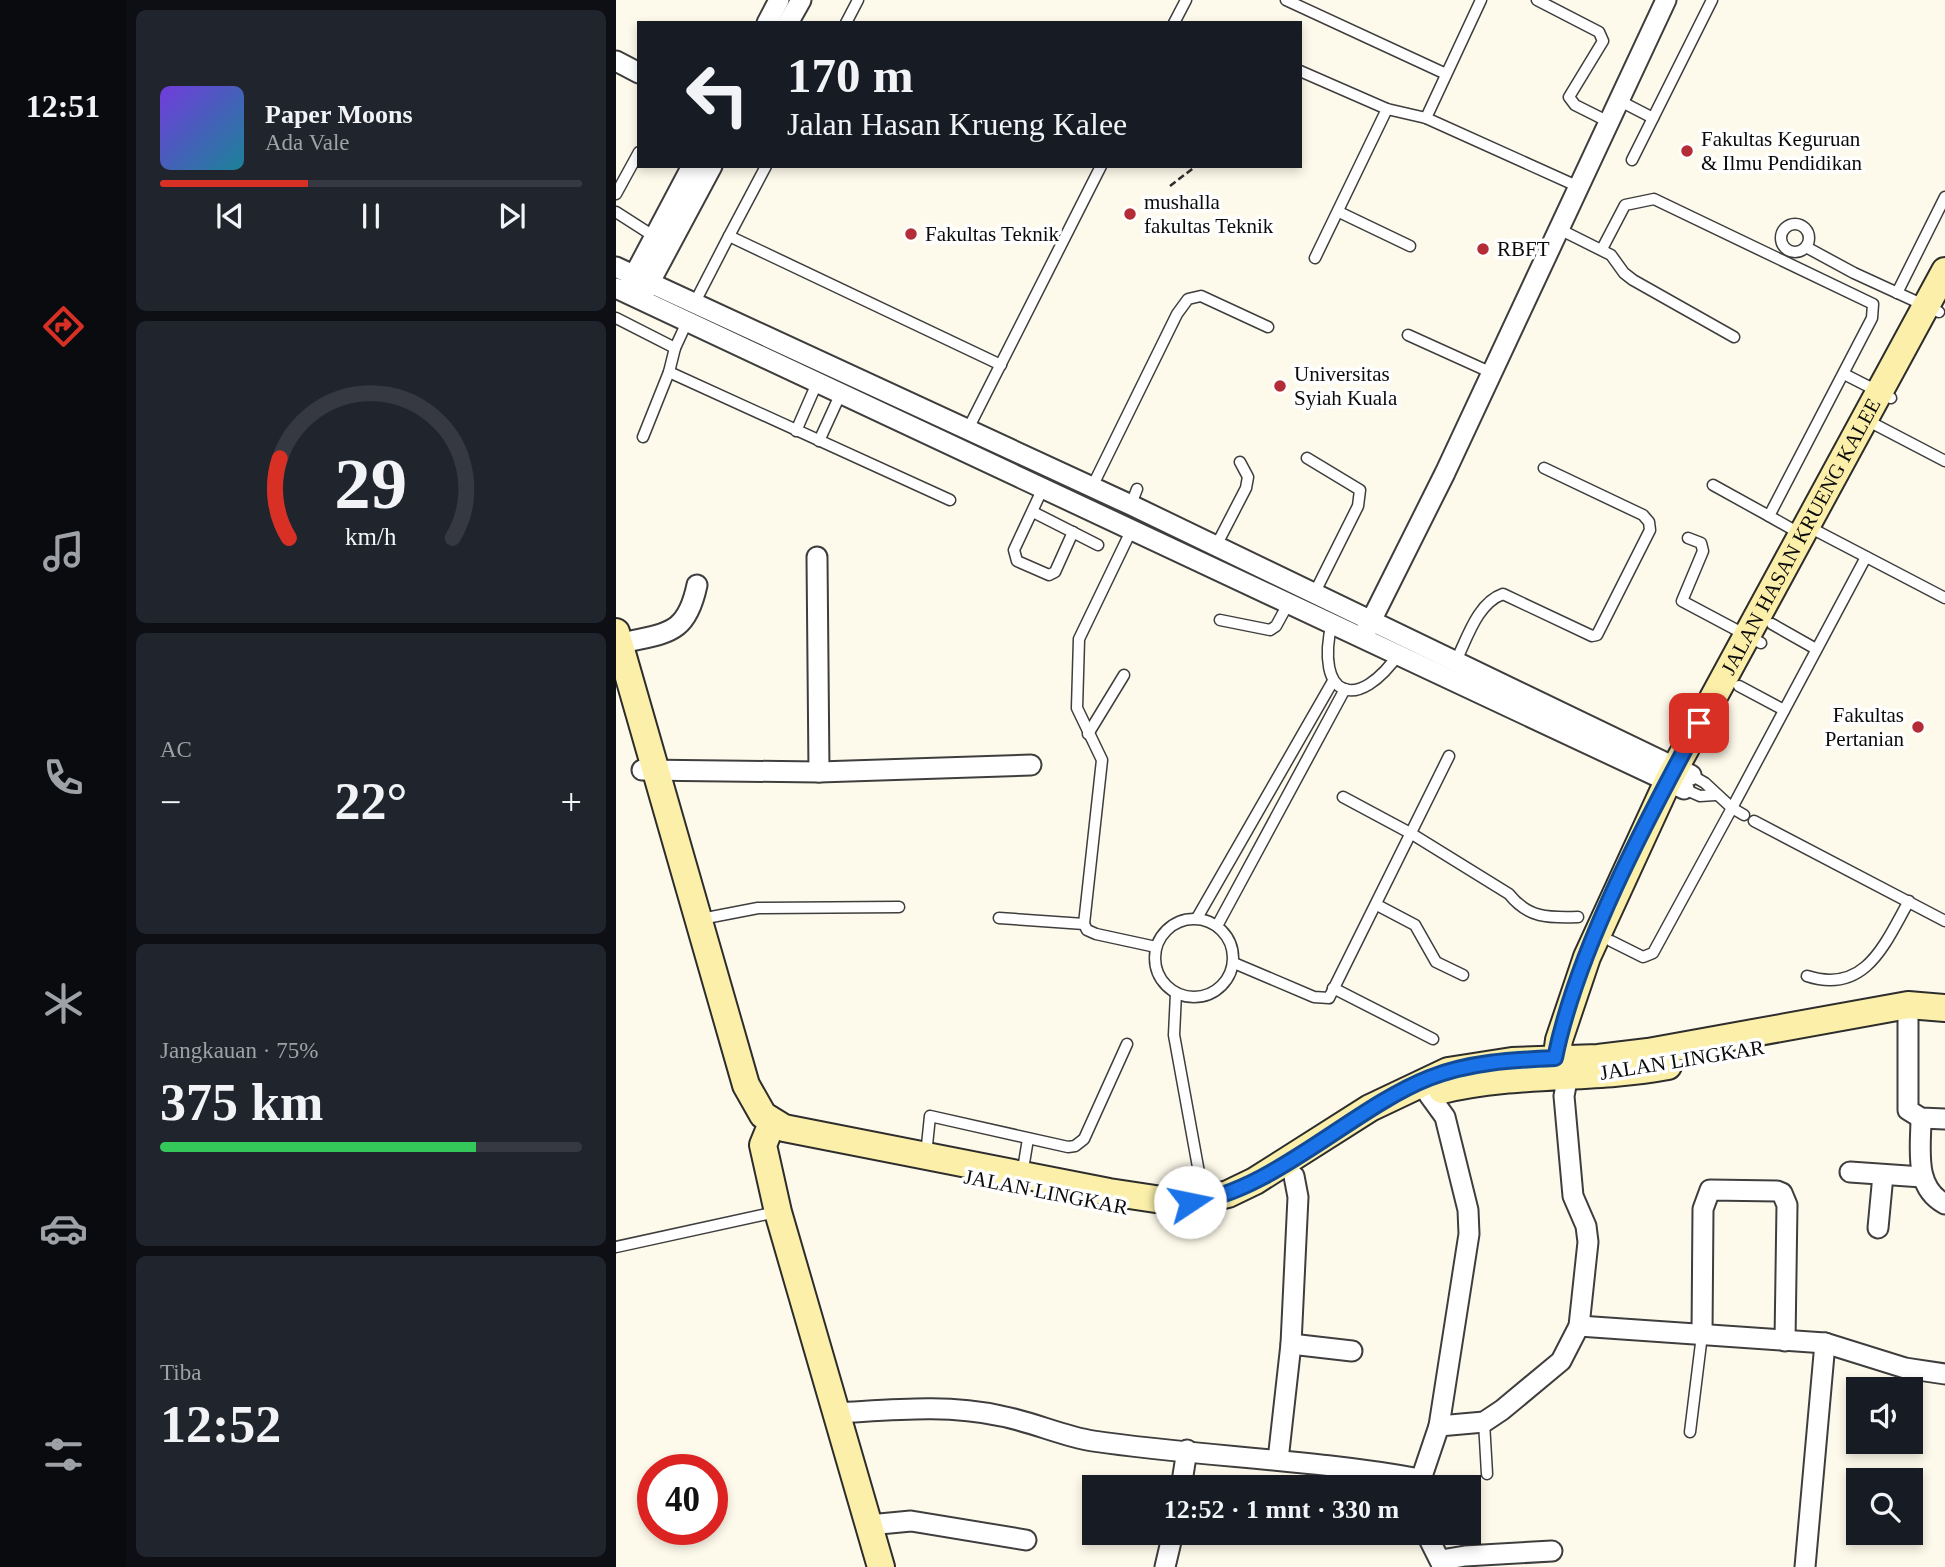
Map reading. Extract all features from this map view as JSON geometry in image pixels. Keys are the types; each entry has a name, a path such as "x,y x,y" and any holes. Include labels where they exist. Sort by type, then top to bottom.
{"street":[{"path":"768,21 779,0"},
{"path":"790,21 801,0"},
{"path":"1367,630 1492,373 1666,0"},
{"path":"616,61 637,72"},
{"path":"633,288 655,237 691,168"},
{"path":"633,288 711,168"},
{"path":"616,267 633,288 691,313 825,363 1092,487 1134,497 1215,548 1338,605 1367,630 1680,778"},
{"name":"JALAN HASAN KRUENG KALEE","path":"1562,1072 1587,957 1680,778 1760,634 1810,531 1940,294"},
{"path":"691,313 817,383 1042,490 1332,625 1367,630"},
{"path":"817,383 825,363"},
{"path":"841,394 849,374"},
{"name":"JALAN HASAN KRUENG KALEE","path":"1810,531 1876,425 1886,395"},
{"path":"958,450 968,429"},
{"path":"817,557 819,772"},
{"path":"697,584 692,607 679,626 618,638 648,769 733,1092 750,1121 769,1128"},
{"name":"JALAN HASAN KRUENG KALEE","path":"1562,1072 1584,1006 1680,778 1739,686 1760,634"},
{"path":"1404,647 1455,663 1680,778"},
{"path":"616,678 697,920 746,1085 769,1128 764,1153 778,1212 881,1567"},
{"path":"648,769 819,772 1031,765"},
{"path":"925,1161 1022,1175 1145,1199 1204,1200 1255,1181 1370,1108 1428,1078 1478,1064 1562,1072 1648,1052 1894,1007 1922,1005 1945,1008"},
{"path":"1908,1020 1908,1110 1921,1118 1945,1119"},
{"name":"JALAN LINGKAR","path":"769,1128 797,1144 925,1161 1122,1207 1184,1214 1235,1207 1294,1176 1429,1095 1473,1084 1562,1072 1629,1073 1908,1020 1945,1024"},
{"path":"1439,1426 1484,1422 1522,1395 1561,1361 1579,1326 1588,1242 1586,1226 1573,1196 1562,1072"},
{"path":"1422,1475 1439,1426 1469,1234 1468,1210 1445,1116 1429,1095"},
{"path":"1921,1118 1922,1177 1932,1194 1945,1204"},
{"path":"1850,1172 1922,1177"},
{"path":"1878,1228 1882,1175"},
{"path":"1278,1460 1291,1345 1298,1197 1294,1176"},
{"path":"1702,1335 1703,1209 1707,1194 1710,1190 1777,1191 1782,1193 1787,1205 1785,1341"},
{"path":"1579,1326 1825,1343 1905,1368 1945,1374"},
{"path":"1805,1567 1825,1343"},
{"path":"1291,1345 1352,1351"},
{"path":"838,1413 917,1407 948,1409 1000,1415 1095,1441 1348,1466 1386,1475"},
{"path":"1183,1475 1187,1450"},
{"path":"869,1525 911,1521 1026,1539"},
{"path":"1165,1567 1170,1545"},
{"path":"1432,1545 1442,1564 1465,1556 1552,1551"}],"lane":[{"path":"847,21 858,0"},
{"path":"1175,21 1186,0"},
{"path":"1286,0 1446,74"},
{"path":"1426,118 1480,0"},
{"path":"1537,0 1600,32 1603,41 1569,97 1575,105 1609,122"},
{"path":"1632,160 1712,0"},
{"path":"1302,72 1387,109 1426,118 1579,187"},
{"path":"1620,100 1653,118"},
{"path":"1315,258 1387,109"},
{"path":"616,194 637,156"},
{"path":"643,437 691,313 765,168"},
{"path":"968,429 1100,168"},
{"path":"1897,293 1945,197"},
{"path":"1602,249 1625,205 1654,199 1873,304 1872,318 1769,516"},
{"path":"616,212 655,237"},
{"path":"1339,212 1410,246"},
{"path":"1559,229 1611,254 1623,273 1633,280 1734,337"},
{"path":"729,236 1001,365"},
{"path":"1806,247 1897,293 1940,294"},
{"path":"1092,487 1177,314 1188,299 1201,296 1268,327"},
{"path":"616,318 676,348"},
{"path":"1408,335 1492,373"},
{"path":"669,372 950,500"},
{"path":"1844,374 1886,395"},
{"path":"796,431 817,383"},
{"path":"819,442 841,394"},
{"path":"1876,425 1945,461"},
{"path":"1307,458 1360,490 1358,506 1314,594"},
{"path":"1215,548 1246,488 1248,477 1240,462"},
{"path":"1455,663 1484,606 1492,597 1503,594 1592,636 1601,632 1650,530 1649,522 1643,516 1544,468"},
{"path":"1713,485 1769,516 1866,556 1945,598"},
{"path":"1042,490 1014,551 1017,561 1022,566 1049,575 1055,572 1073,532"},
{"path":"1134,497 1127,528 1079,639 1077,708 1102,760 1084,924 1087,930 1096,934 1156,947"},
{"path":"1032,512 1098,545"},
{"path":"1688,538 1701,543 1703,551 1682,601 1760,634 1816,649"},
{"path":"1611,941 1643,957 1653,953 1866,556"},
{"path":"1220,620 1270,630 1276,626 1288,604"},
{"path":"1338,605 1327,656 1328,672 1334,681 1345,689 1355,690 1376,681 1404,647"},
{"path":"1088,734 1124,675"},
{"path":"1197,918 1334,681"},
{"path":"1739,686 1784,710"},
{"path":"1217,926 1345,689"},
{"path":"1234,963 1314,998 1329,998 1412,834 1448,756"},
{"path":"1680,778 1705,783 1715,795 1744,816"},
{"path":"1343,797 1412,834 1509,894 1520,907 1538,917 1578,917"},
{"path":"1754,821 1945,921"},
{"path":"1807,976 1820,980 1841,978 1867,968 1880,953 1909,901"},
{"path":"1377,905 1415,925 1436,962 1462,975"},
{"path":"697,920 758,908 899,907"},
{"path":"999,918 1084,924"},
{"path":"1197,918 1217,926 1233,949 1234,963 1223,985 1213,993 1188,997 1165,985 1158,974 1156,947 1161,935 1171,925 1197,918"},
{"path":"1333,988 1433,1039"},
{"path":"1176,993 1174,1035 1204,1200"},
{"path":"925,1161 930,1116 1028,1139 1075,1146 1084,1139 1127,1044"},
{"path":"1022,1175 1028,1139"},
{"path":"616,1247 778,1212"},
{"path":"1690,1432 1702,1335"},
{"path":"1484,1422 1487,1474"}],"path":[{"path":"1170,186 1193,168"}],"place":[{"name":"Fakultas Keguruan & Ilmu Pendidikan","path":"1687,151"},
{"name":"mushalla fakultas Teknik","path":"1130,214"},
{"name":"Fakultas Teknik","path":"911,234"},
{"name":"RBFT","path":"1483,249"},
{"name":"Universitas Syiah Kuala","path":"1280,386"},
{"name":"Fakultas Pertanian","path":"1918,727"}],"route":[{"path":"1190,1202 1228,1194 1255,1181 1370,1108 1428,1078 1478,1064 1555,1058 1587,957 1643,833 1699,723"}]}
